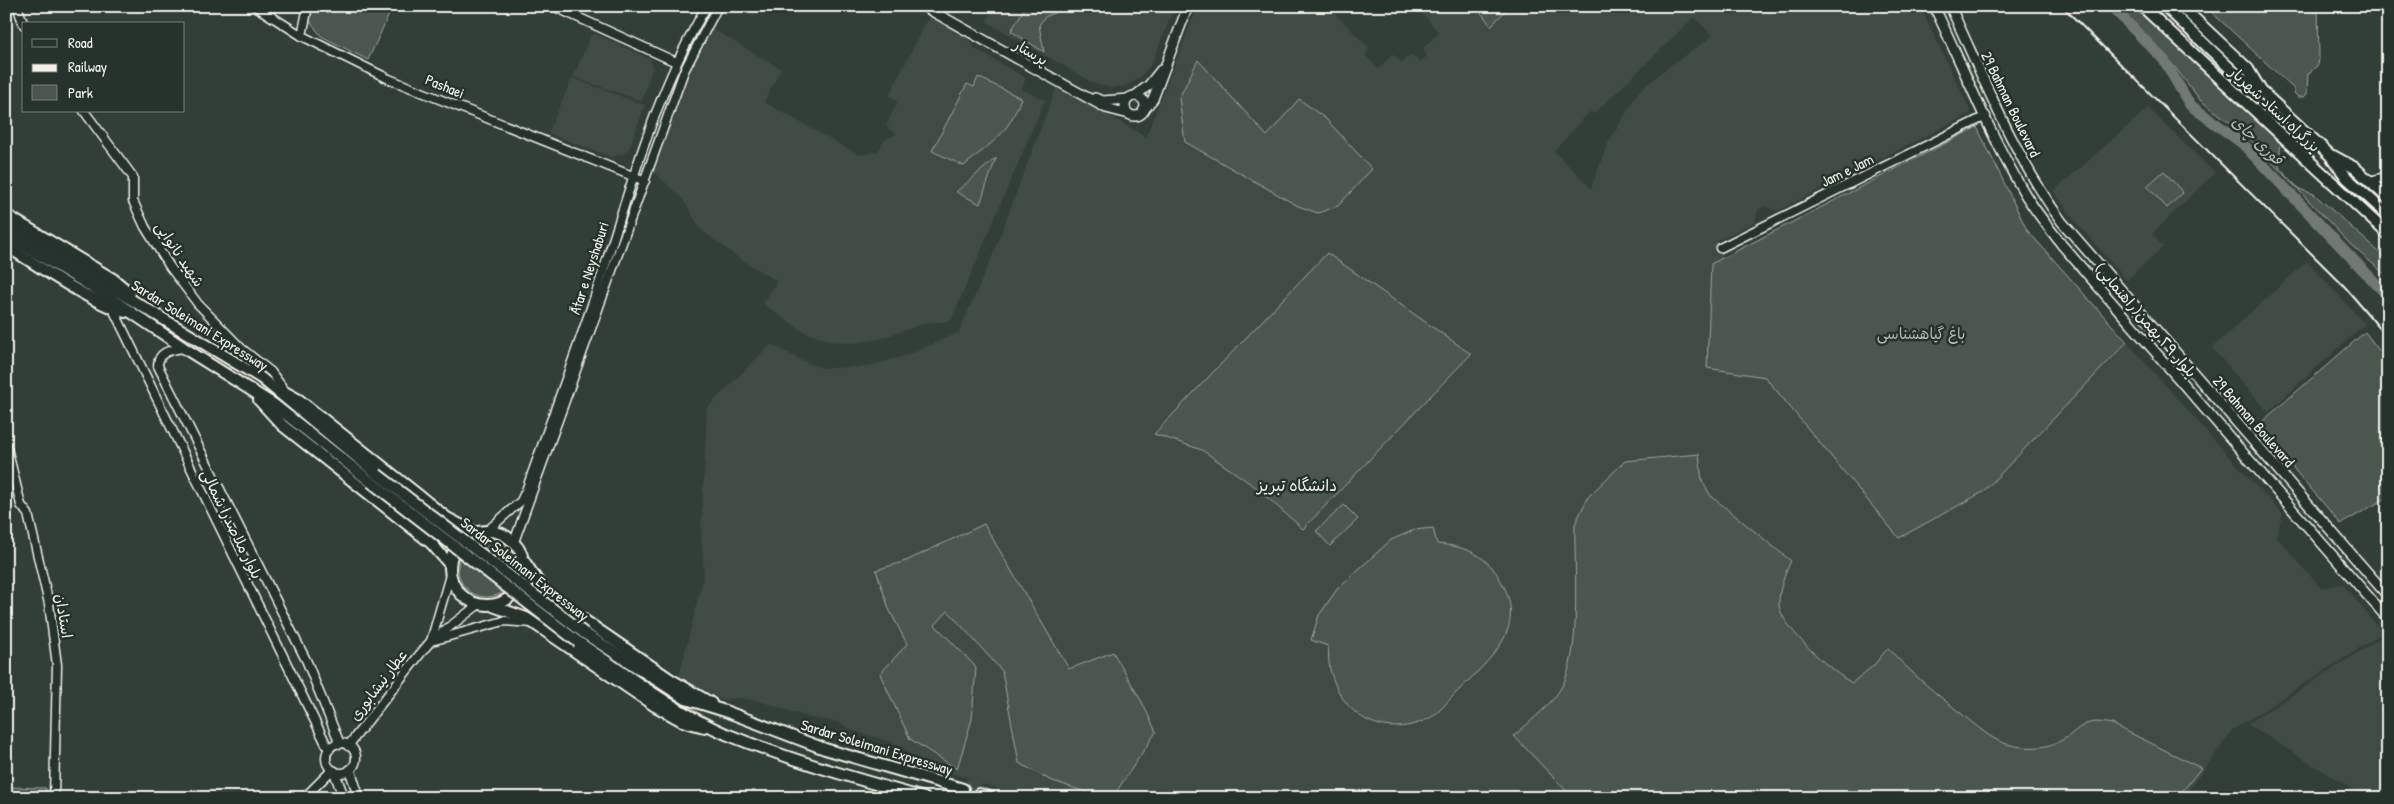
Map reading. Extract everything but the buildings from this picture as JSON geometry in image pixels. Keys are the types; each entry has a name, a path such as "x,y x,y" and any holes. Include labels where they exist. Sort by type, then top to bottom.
{"highway":[{"name":"بزرگراه استاد شهریار","path":"2142,6 2388,234"},
{"path":"2165,6 2239,77 2262,92 2330,155 2347,178 2388,215"},
{"path":"2181,6 2248,69 2262,92"},
{"path":"2330,155 2355,168 2388,198"},
{"path":"8,219 110,292"},
{"path":"8,219 113,279 141,305"},
{"path":"6,235 110,292"},
{"path":"6,246 113,309 130,313"},
{"name":"Sardar Soleimani Expressway","path":"110,292 141,305 261,378 374,478"},
{"name":"Sardar Soleimani Expressway","path":"110,292 130,313 273,404 374,478 673,705 724,733 831,771 924,798"},
{"path":"261,378 299,400 447,518 476,532"},
{"path":"252,392 282,425 431,543 450,570 460,594 478,605 493,606 530,620 654,706 682,720 724,733"},
{"path":"431,543 444,535 448,526 447,518"},
{"path":"450,570 458,545 476,532 487,531 502,534 514,542 546,594 670,679 725,711"},
{"path":"493,606 507,600 518,590 524,576 524,561"},
{"path":"530,620 526,611 530,602 538,596 546,594"},
{"name":"Sardar Soleimani Expressway","path":"581,637 678,696 725,711 825,749 963,789"},
{"path":"979,794 992,798"}],"main road":[{"path":"17,6 23,22"},
{"name":"Pashaei","path":"255,6 302,36 389,79 645,181"},
{"path":"302,36 308,6"},
{"path":"553,6 676,62"},
{"name":"ََAtar e Neyshaburi","path":"487,531 520,501 528,488 599,284 633,176 676,62 707,6"},
{"name":"ََAtar e Neyshaburi","path":"514,542 575,367 684,71 718,6"},
{"name":"پرستار","path":"923,6 1089,100 1114,111 1129,114"},
{"name":"پرستار","path":"933,6 1050,74 1103,101 1132,98"},
{"path":"1166,64 1149,85 1125,106 1129,114 1135,116 1143,111 1153,99 1188,6"},
{"name":"بلوار ٢٩ بهمن(راهنمایی)","path":"1934,6 2022,189 2062,244 2387,615"},
{"name":"29 Bahman Boulevard","path":"1950,6 2019,154 2039,190 2062,222 2388,596"},
{"path":"1132,98 1143,101 1143,111"},
{"name":"شهید نانوایی","path":"85,112 133,177 133,201 145,227 170,267 198,304 242,349 271,372 286,392"},
{"name":"Jam e Jam","path":"1720,248 1986,116"},
{"path":"2370,181 2388,176"},
{"name":"بلوار ملاصدرا شمالی","path":"113,309 328,750"},
{"name":"بلوار ملاصدرا شمالی","path":"184,348 162,354 158,360 158,366 307,662 340,744"},
{"name":"استادان","path":"6,444 21,505 28,514 49,604 57,665 54,798"},
{"name":"عطار نیشابوری","path":"431,642 450,570"},
{"name":"عطار نیشابوری","path":"348,746 431,642 478,605"},
{"path":"431,642 504,622 530,620"},
{"path":"344,798 333,770 326,761 328,750 340,744 348,746 353,751 355,759 350,770 359,798"},
{"path":"333,770 341,773 350,770"},
{"path":"304,798 333,770"}],"shaded area":[{"path":"995,6 1175,6 1152,63 1140,78 1125,86 1112,88 1095,84 986,21"},
{"path":"1198,6 1328,6 1369,48 1366,56 1378,69 1393,54 1402,63 1411,54 1420,62 1427,56 1423,48 1439,33 1416,6 1886,6 1888,10 1887,6 1920,6 1971,113 1777,211 1765,206 1758,210 1755,222 1718,240 1723,257 1977,127 2027,230 2232,460 2283,514 2276,536 2321,588 2343,584 2383,633 2233,730 2183,798 1028,798 982,784 978,798 961,798 967,778 919,764 903,748 891,742 854,731 837,722 811,718 760,701 740,698 722,700 679,677 704,574 701,534 707,408 771,344 801,360 822,368 867,367 913,353 959,332 994,252 1057,85 1146,137","holes":["1694,17 1713,36 1668,67 1639,91 1607,145 1591,188 1554,151 1589,112 1594,114"]},
{"path":"931,12 962,30 975,49 1026,78 1022,89 1045,100 951,321 925,323 880,339 853,343 830,341 804,332 763,304 777,281 740,259 701,230 682,198 650,169 706,25 781,69 764,102 859,155 877,152 885,140 896,134 886,126 898,101 889,96"},
{"path":"596,34 650,59 653,66 642,101 573,77 591,35"},
{"path":"572,78 645,105 629,149 622,155 611,157 548,133"},
{"path":"2148,108 2215,173 2152,234 2163,247 2127,280 2079,226 2054,191"},
{"path":"2307,261 2365,324 2268,412 2212,348"},
{"path":"2382,637 2388,646 2388,794 2382,798 2367,798 2247,724"},
{"path":"158,790 234,794 234,798 158,798"}],"green space":[{"path":"313,6 393,6 368,60 321,36 310,21"},
{"path":"1026,6 1045,6 1056,12 1045,17 1039,25 1044,52 1011,31"},
{"path":"1476,6 1510,6 1491,26"},
{"path":"2115,6 2137,6 2281,139 2279,167 2299,189 2314,194 2388,260 2388,277 2351,245 2242,131 2201,101 2174,66"},
{"path":"2205,6 2318,6 2319,59 2318,65 2308,74 2307,94 2304,97 2298,97 2294,93 2294,89"},
{"path":"1198,60 1267,136 1299,99 1326,119 1372,169 1338,206 1318,213 1298,206 1185,142 1179,98"},
{"path":"978,77 1021,98 1011,121 1005,129 964,166 932,151 967,84 974,87"},
{"name":"باغ گیاهشناسی","path":"1977,127 2027,230 2127,342 1983,492 1899,538 1765,377 1707,368 1711,264"},
{"path":"996,158 980,204 956,192"},
{"path":"2164,171 2183,193 2167,208 2147,186"},
{"path":"1327,253 1471,354 1303,529 1254,486 1202,450 1154,434"},
{"path":"2365,332 2388,362 2388,497 2341,524 2257,426"},
{"path":"1699,454 1702,481 1711,496 1791,561 1784,577 1780,595 1779,605 1782,614 1798,637 1821,660 1843,678 1852,683 1874,665 1888,648 1933,691 1984,732 2001,742 2024,747 2048,746 2069,736 2085,724 2101,722 2112,724 2201,768 2177,798 1573,798 1514,736 1556,696 1565,680 1570,664 1576,604 1575,524 1588,497 1625,461"},
{"path":"1344,505 1358,519 1330,546 1316,531"},
{"path":"984,524 1069,669 1113,652 1143,704 1156,732 1112,798 1103,798 1050,780 1019,763 1002,671 948,611 935,625 976,667 972,719 957,769 910,739 880,674 907,644 889,609 876,570 906,561"},
{"path":"1433,528 1437,544 1472,552 1492,568 1507,594 1510,611 1509,626 1503,640 1494,653 1436,714 1411,725 1395,727 1380,725 1366,720 1343,699 1335,685 1330,669 1328,646 1311,640 1319,615 1338,588 1391,540 1414,530"},
{"path":"481,539 493,539 508,547 516,562 516,574 508,589 493,597 481,597 466,589 458,574 458,562 466,547"},
{"path":"6,787 46,788 46,798 6,798"}],"waterway":[{"name":"قوری چای","path":"2111,6 2164,60 2190,105 2242,143 2388,296"}],"tunnel":[{"path":"963,789 979,794"}],"railway":[{"path":"2062,6 2345,287 2388,338"}],"district":[{"name":"دانشگاه تبریز","path":"1297,485"}]}
